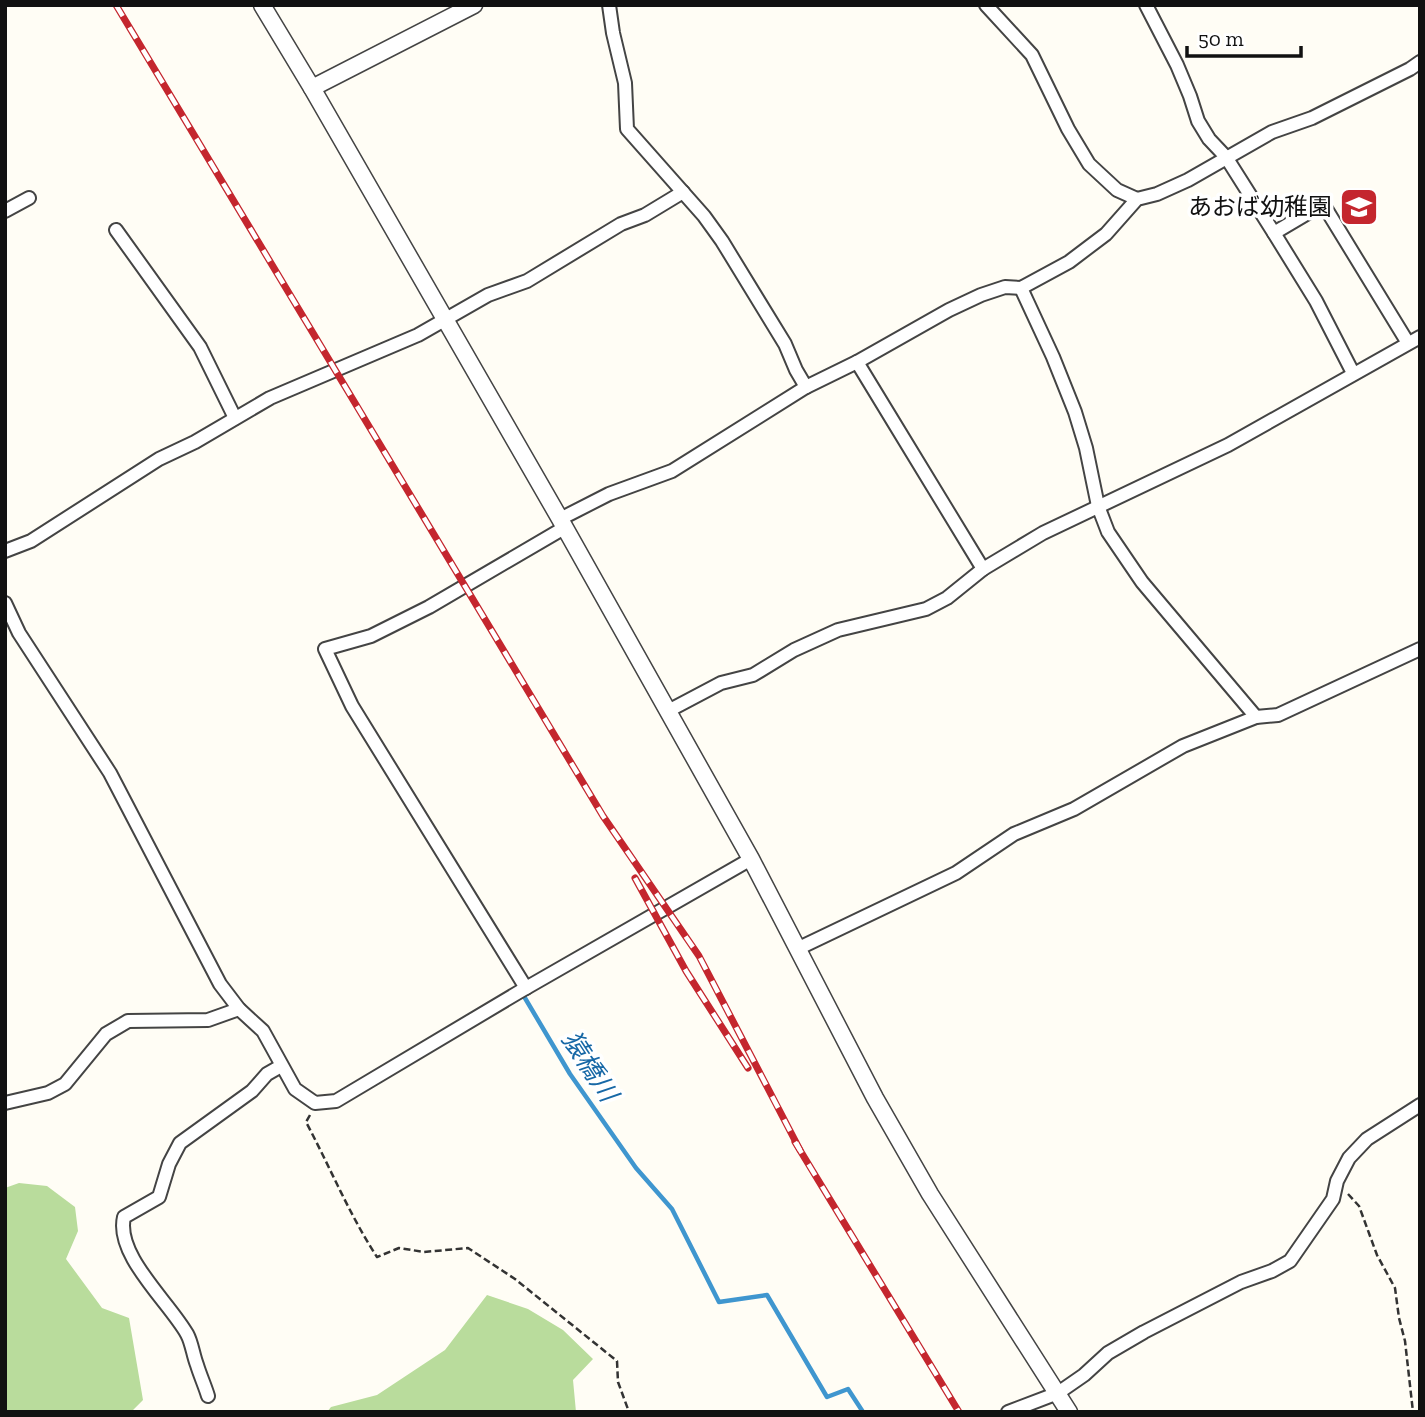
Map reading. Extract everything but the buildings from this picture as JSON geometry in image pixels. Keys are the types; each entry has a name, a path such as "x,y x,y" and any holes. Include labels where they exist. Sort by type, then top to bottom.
{"street":[{"path":"262,5 445,319 668,711 751,859 875,1098 930,1194 1069,1412"},
{"path":"312,88 474,5"},
{"path":"609,5 625,83 627,129 722,241 785,344 806,387"},
{"path":"986,5 1032,55 1068,129 1089,164 1117,190 1137,199"},
{"path":"1146,5 1181,75 1198,121 1226,158 1316,301 1353,373"},
{"path":"523,990 352,706 325,649 371,636 417,613 609,495 672,471 806,387 857,362 949,310 1005,287 1021,288 1069,262 1097,241 1137,199 1157,194 1188,180 1272,132 1312,118 1420,62"},
{"path":"5,551 31,541 159,459 195,442 270,398 418,335 488,295 527,281 621,224 645,215 682,192"},
{"path":"5,211 29,198"},
{"path":"668,711 721,683 753,675 794,650 838,630 926,609 947,598 983,569 1043,533 1228,445 1414,340 1323,204 1274,233"},
{"path":"116,230 200,347 235,418"},
{"path":"1021,288 1054,357 1075,412 1086,448 1098,506 1108,532 1142,582 1256,717"},
{"path":"857,362 983,569"},
{"path":"5,603 19,633 110,773 220,984 239,1009 263,1031 295,1089 314,1103 336,1101 751,859"},
{"path":"797,949 956,873 1014,834 1074,809 1183,746 1256,717 1278,715 1420,649"},
{"path":"5,1104 48,1093 65,1084 106,1034 128,1021 208,1020 239,1009"},
{"path":"208,1396 189,1337 132,1257 121,1230 124,1217 159,1197 169,1164 180,1143 252,1091 267,1074 281,1066"},
{"path":"1008,1412 1058,1393 1084,1375 1108,1353 1144,1332 1241,1282 1290,1261 1333,1199 1337,1181 1349,1158 1367,1139 1420,1105"}],"path":[{"path":"314,1103 306,1122 332,1170 355,1224 377,1257 399,1248 424,1252 468,1248 515,1279 617,1361 618,1382 629,1412"},
{"path":"1337,1181 1359,1206 1377,1255 1395,1287 1405,1341 1413,1412"}],"green space":[{"path":"19,1183 47,1186 75,1207 78,1231 66,1259 102,1308 129,1318 143,1400 131,1412 5,1412 5,1188"},
{"path":"487,1295 528,1309 563,1330 593,1359 573,1380 576,1412 327,1412 331,1407 377,1395 445,1350"}],"waterway":[{"name":"猿橋川","path":"522,993 570,1074 636,1168 672,1209 719,1302 767,1295 827,1397 848,1389 863,1412"}],"railway":[{"path":"116,5 603,816 699,956 800,1150"},
{"path":"635,878 686,971 748,1068"},
{"path":"795,1142 959,1412"}],"place":[{"name":"あおば幼稚園","path":"1359,207"}]}
